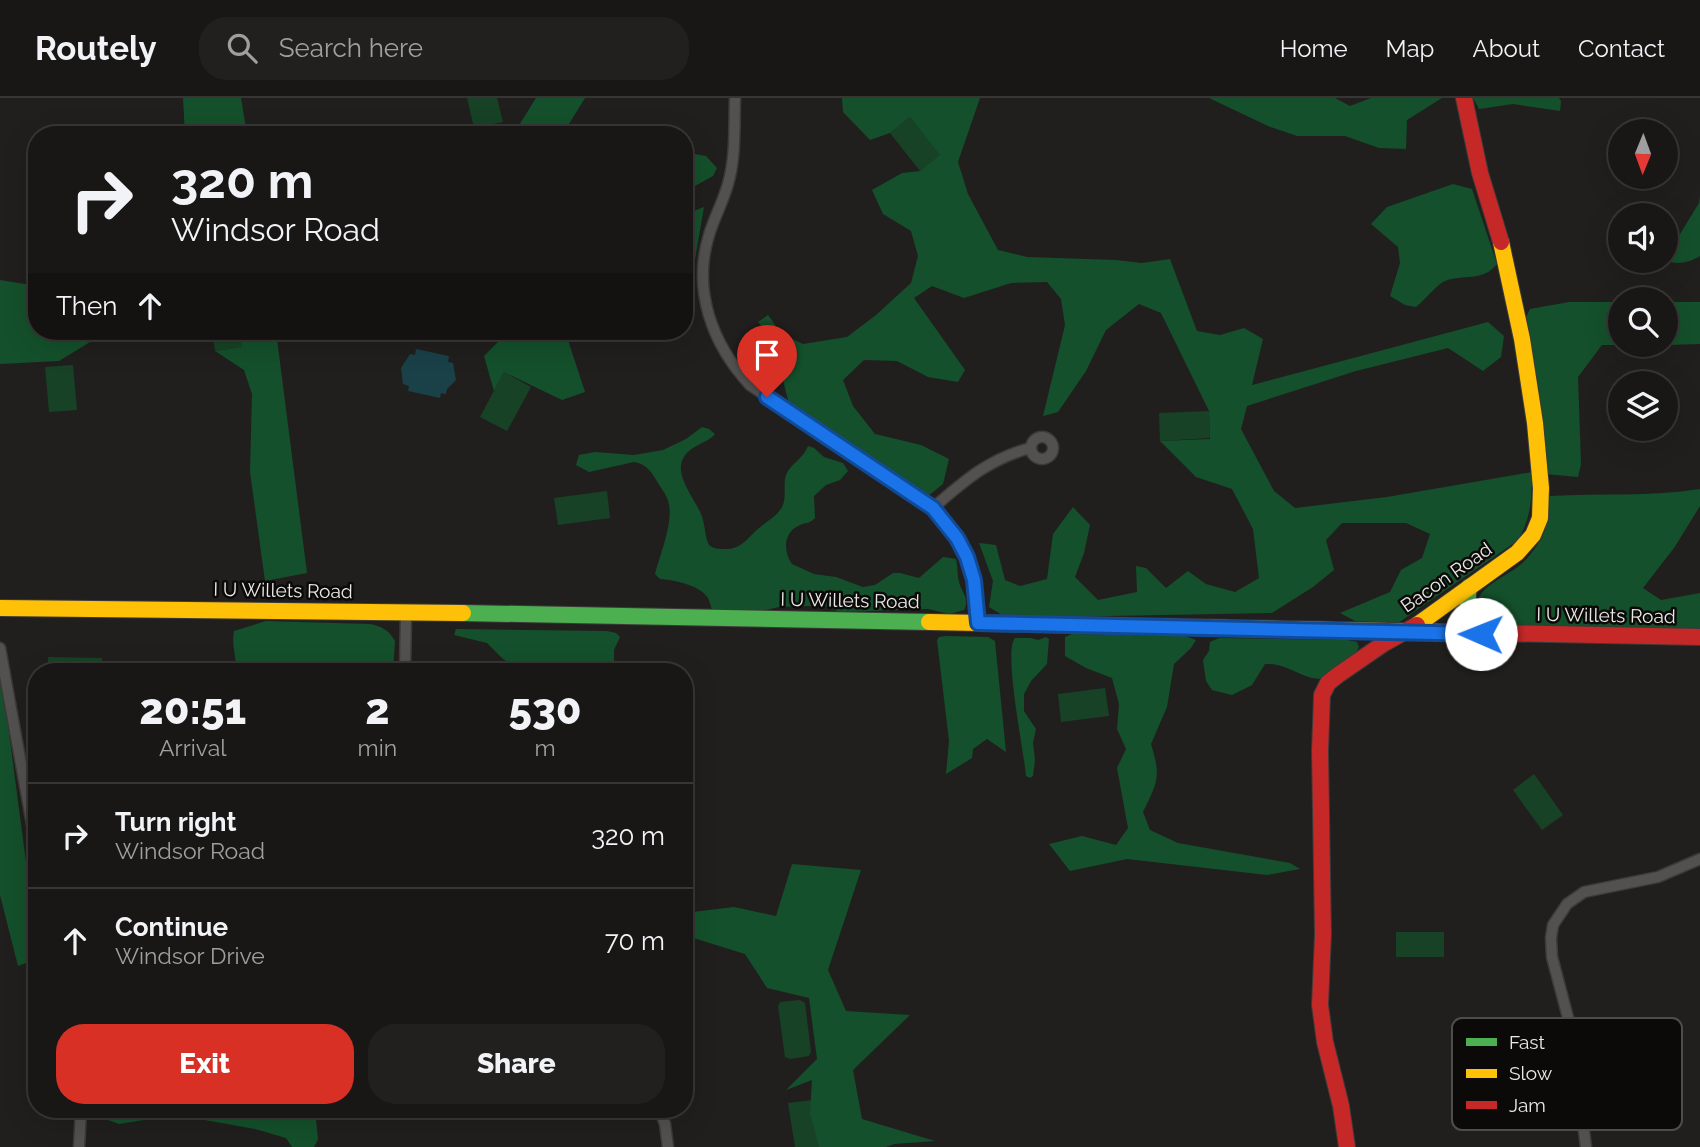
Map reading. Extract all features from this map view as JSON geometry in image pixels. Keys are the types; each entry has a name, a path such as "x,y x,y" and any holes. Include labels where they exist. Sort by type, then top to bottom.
{"street":[{"path":"735,98 734,151 730,172 709,234 703,270 709,318 716,337 732,366 750,385 933,508 967,557 974,580 978,623"},
{"name":"Bacon Road","path":"1347,1147 1320,1005 1323,876 1320,706 1328,683 1417,625 1517,553 1533,535 1539,518 1541,488 1532,395 1522,338 1500,237 1480,173 1465,98"},
{"path":"933,508 981,468 1006,455 1031,449"},
{"path":"1469,587 1466,613 1471,624 1481,634"},
{"name":"I U Willets Road","path":"0,608 1700,637"},
{"path":"405,663 406,613"},
{"path":"0,648 28,802"},
{"path":"1568,1018 1552,957 1551,938 1553,925 1567,904 1584,891 1658,877 1700,859"},
{"path":"79,1147 81,1118"},
{"path":"663,1118 667,1147"}],"green space":[{"path":"183,98 241,98 246,126 185,126"},
{"path":"467,98 497,98 503,122 474,126"},
{"path":"536,98 585,98 568,126 519,126"},
{"path":"842,98 980,98 958,162 968,194 998,250 1027,257 1142,263 1170,259 1197,331 1220,335 1244,328 1263,339 1252,385 1488,322 1504,336 1501,357 1483,371 1448,348 1356,371 1247,406 1241,429 1274,491 1295,508 1387,497 1532,472 1530,508 1517,541 1398,623 1355,621 1340,613 1390,592 1401,570 1422,558 1430,534 1406,523 1342,523 1326,540 1334,570 1272,613 1007,618 989,607 993,581 979,543 996,545 1005,580 1020,586 1047,579 1053,534 1073,507 1090,525 1075,577 1098,600 1137,592 1136,566 1146,568 1166,588 1188,571 1206,584 1235,592 1259,578 1253,529 1232,489 1196,477 1160,441 1210,439 1209,411 1161,313 1139,304 1106,330 1086,371 1058,412 1043,416 1065,325 1061,299 1047,282 1011,283 964,298 932,286 914,298 965,370 958,382 928,377 897,361 864,360 843,380 853,406 875,434 921,445 949,459 943,484 928,496 789,404 773,341 758,322 768,315 782,334 803,344 847,337 911,283 918,256 911,231 883,214 872,190 902,173 920,171 940,155 910,117 890,133 870,140 843,112"},
{"path":"1209,98 1335,98 1350,106 1371,98 1442,98 1407,120 1406,149 1379,148 1345,136 1297,136 1268,126"},
{"path":"1473,98 1559,98 1561,101 1560,111 1513,104 1479,109"},
{"path":"910,117 941,155 920,171 890,133"},
{"path":"693,154 706,156 717,168 713,176 693,187"},
{"path":"1453,184 1472,189 1497,264 1479,275 1445,281 1416,307 1405,305 1390,296 1400,263 1398,247 1371,224 1387,207"},
{"path":"1700,196 1700,256 1678,263 1678,237 1699,203"},
{"path":"704,207 693,271 693,211"},
{"path":"0,280 28,285 28,340 93,340 59,361 0,364"},
{"path":"1569,302 1608,302 1608,345 1602,345 1578,377 1581,464 1578,477 1546,474 1533,354 1525,319 1530,309"},
{"path":"1678,302 1700,302 1700,344 1678,345"},
{"path":"213,340 242,340 243,347 215,351"},
{"path":"241,340 277,340 307,573 265,581 250,472 252,394 244,370 215,351 242,347"},
{"path":"500,340 568,340 585,392 562,400 504,372 494,391 484,356"},
{"path":"73,365 77,410 49,412 45,367"},
{"path":"504,372 531,387 507,431 480,417"},
{"path":"1209,411 1210,438 1160,441 1159,413"},
{"path":"702,427 715,434 687,453 683,458 681,471 701,514 709,545 720,549 736,547 778,513 784,503 786,475 808,446 824,457 843,463 848,471 840,480 826,485 814,496 815,518 790,532 786,548 792,564 814,574 836,577 863,587 875,585 893,573 919,578 943,557 956,559 959,582 966,599 964,610 949,614 928,609 840,612 825,606 811,606 779,607 750,614 715,613 704,593 679,582 660,579 655,574 670,515 665,494 651,472 634,462 589,472 576,465 579,455 595,452 634,455 663,450 686,439"},
{"path":"1700,489 1700,506 1674,548 1643,588 1661,600 1700,593 1700,629 1487,627 1476,620 1475,609 1482,593 1523,562 1541,539 1550,496 1644,494"},
{"path":"607,491 610,518 558,525 554,498"},
{"path":"266,621 370,624 387,631 395,641 394,663 236,663 234,631"},
{"path":"456,629 607,631 620,637 614,650 614,663 510,663 487,643 454,635"},
{"path":"1072,634 1185,636 1196,640 1174,664 1167,707 1151,744 1157,772 1152,793 1143,812 1150,830 1178,843 1290,863 1300,869 1267,875 1127,859 1070,871 1049,844 1082,836 1116,845 1128,828 1117,768 1126,749 1117,729 1119,704 1112,678 1065,656 1065,637"},
{"path":"946,636 988,637 995,641 1006,752 987,739 973,749 972,758 946,774 949,741 937,640"},
{"path":"1046,637 1049,639 1047,664 1031,681 1024,694 1024,711 1036,729 1033,743 1035,760 1033,776 1030,778 1026,776 1015,703 1012,647 1015,638 1038,640"},
{"path":"1219,638 1347,640 1357,642 1359,647 1354,656 1321,679 1307,677 1281,666 1265,664 1252,685 1232,695 1212,690 1206,681 1203,660 1209,651 1210,642"},
{"path":"48,657 102,658 102,663 48,663"},
{"path":"0,664 28,877 28,962 18,966 0,895"},
{"path":"1105,688 1109,716 1061,722 1058,694"},
{"path":"1534,774 1563,815 1542,830 1513,790"},
{"path":"792,864 861,870 828,970 846,1011 910,1015 853,1070 862,1119 935,1141 886,1147 819,1147 810,1113 812,1080 786,1090 817,1059 809,998 767,988 745,954 693,938 693,912 734,907 776,916"},
{"path":"1396,932 1444,932 1444,957 1396,957"},
{"path":"800,1000 805,1003 811,1052 809,1056 790,1059 785,1057 778,1006 780,1002"},
{"path":"812,1100 820,1147 795,1147 788,1103"},
{"path":"103,1118 156,1118 119,1124"},
{"path":"180,1118 316,1118 318,1139 314,1147 292,1147 286,1138 255,1129"}],"water":[{"path":"416,349 449,356 448,362 453,363 456,380 446,394 441,393 440,398 408,391 409,386 403,384 401,368 410,354 415,355"}],"traffic: fast":[{"path":"1469,587 1469,612 1481,634"},
{"path":"463,613 929,622"}],"traffic: slow":[{"path":"1417,625 1517,553 1533,535 1540,518 1541,488 1535,423 1522,339 1501,242"},
{"path":"0,608 463,613"},
{"path":"929,622 1442,632"}],"traffic: jam":[{"path":"1464,98 1480,173 1501,242"},
{"path":"1347,1147 1320,1005 1323,934 1320,751 1322,695 1328,683 1338,675 1383,644 1417,625"},
{"path":"1442,632 1700,637"}],"route":[{"path":"767,397 933,508 957,538 967,557 974,580 978,623 1481,634"}]}
